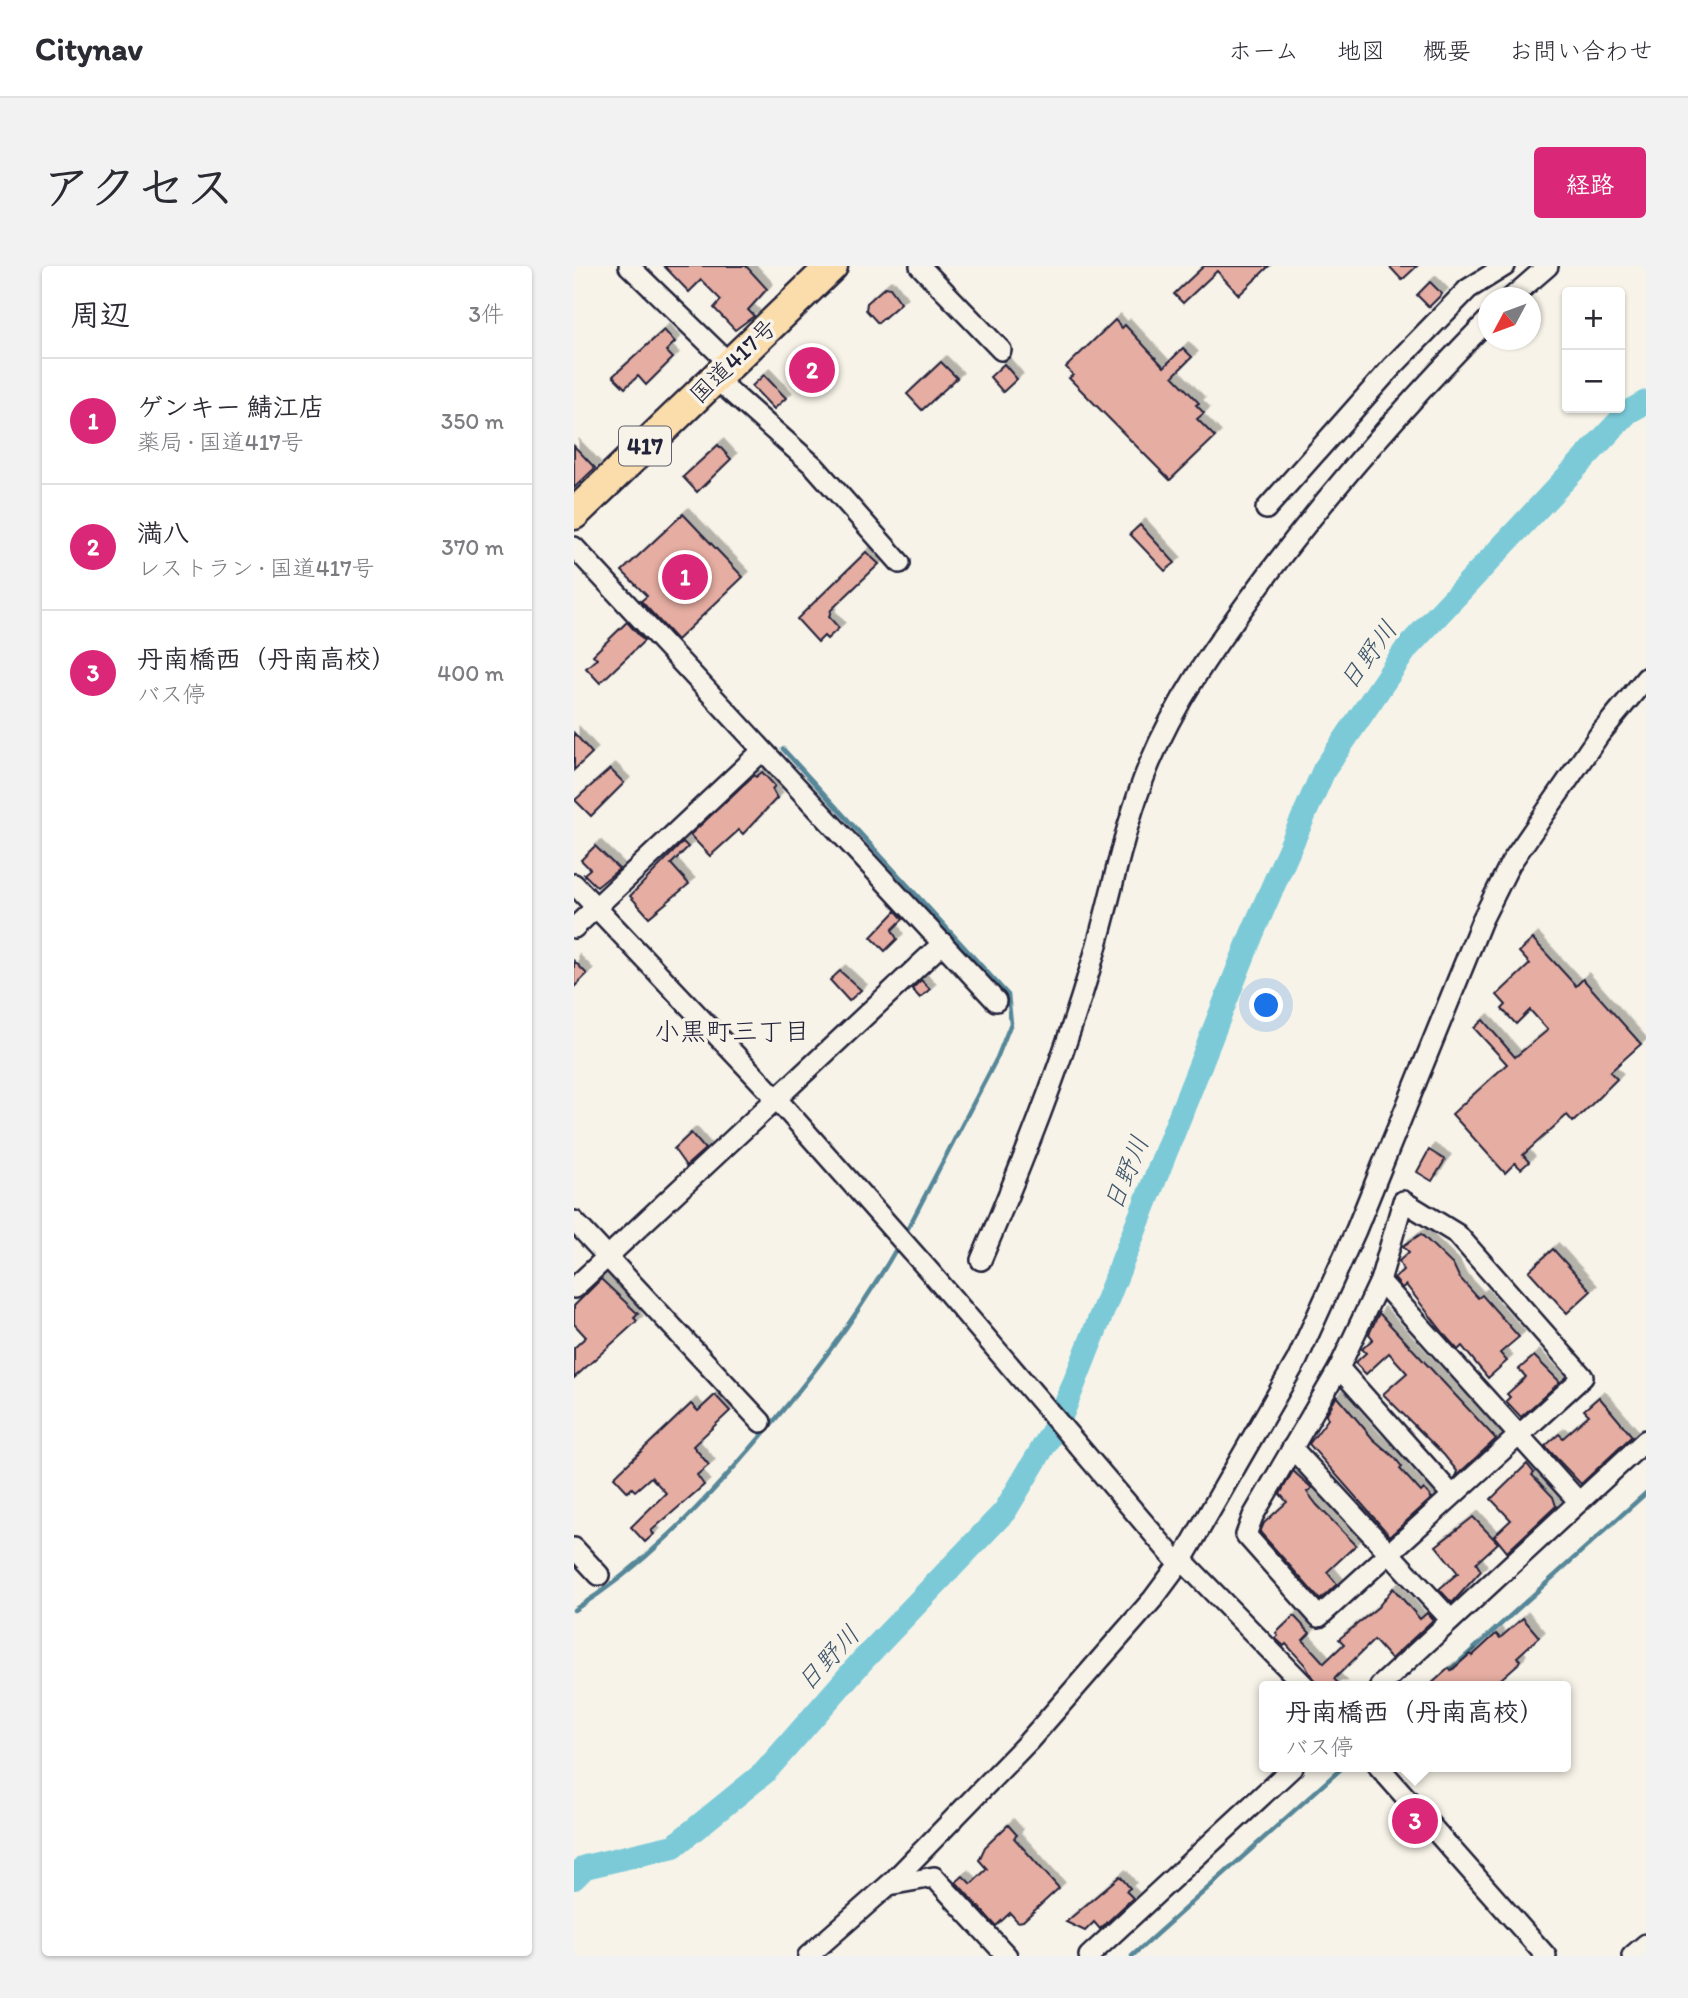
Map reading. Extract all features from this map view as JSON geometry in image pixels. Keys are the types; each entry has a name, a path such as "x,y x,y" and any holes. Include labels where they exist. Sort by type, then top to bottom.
{"highway":[{"name":"国道417号","path":"574,514 832,266"}],"street":[{"path":"629,266 900,563"},
{"path":"920,266 1001,350"},
{"path":"1266,509 1391,368 1468,289 1505,266"},
{"path":"1524,287 1548,266"},
{"path":"981,1260 1036,1131 1074,1024 1132,813 1167,725 1200,669 1291,543 1396,418 1478,332"},
{"path":"574,548 996,1001"},
{"path":"808,1956 889,1885 1028,1742 1153,1599 1297,1360 1356,1230 1482,920 1510,864 1547,806 1646,678"},
{"path":"574,928 762,751"},
{"path":"574,884 775,1097 1178,1558 1300,1681"},
{"path":"574,1288 775,1097 943,943"},
{"path":"1404,1200 1457,1234 1583,1377 1319,1617 1246,1535 1253,1516 1339,1368 1380,1281 1404,1200"},
{"path":"574,1221 761,1422"},
{"path":"1380,1281 1579,1502"},
{"path":"1339,1368 1452,1495"},
{"path":"1385,1681 1646,1440"},
{"path":"1292,1448 1451,1620"},
{"path":"574,1548 599,1575"},
{"path":"1088,1956 1288,1772"},
{"path":"1384,1772 1546,1956"},
{"path":"889,1885 934,1877 1007,1956"},
{"path":"1632,1956 1646,1944"}],"building":[{"path":"664,266 746,266 767,289 748,310 754,316 735,330 714,308 721,300 701,280 689,292"},
{"path":"1204,266 1269,266 1239,295 1217,271 1183,303 1174,294"},
{"path":"1389,266 1417,266 1402,280"},
{"path":"1430,282 1442,294 1429,307 1417,295"},
{"path":"885,287 890,288 901,303 878,323 866,310 867,303"},
{"path":"1115,320 1122,328 1125,325 1164,367 1183,348 1192,357 1173,376 1199,403 1196,405 1204,413 1197,419 1215,437 1170,480 1069,378 1073,375 1066,367"},
{"path":"664,330 675,342 666,351 673,358 646,385 638,376 625,388 613,376"},
{"path":"814,351 827,365 817,375 822,380 814,387 796,367"},
{"path":"941,362 957,378 922,410 907,394"},
{"path":"1004,364 1017,379 1003,392 990,377"},
{"path":"764,375 786,398 774,409 752,386"},
{"path":"718,445 731,459 697,492 683,477"},
{"path":"574,446 595,468 574,488"},
{"path":"683,514 743,577 677,640 641,601 647,596 622,571"},
{"path":"1140,525 1175,563 1165,571 1130,534"},
{"path":"866,552 879,564 831,610 829,617 839,628 827,639 824,636 818,642 797,619"},
{"path":"627,622 644,641 600,683 586,668 597,659 593,655"},
{"path":"574,733 592,753 574,770"},
{"path":"610,769 624,783 591,816 575,800"},
{"path":"762,772 775,786 772,789 777,798 743,834 739,830 710,856 690,835 754,775 756,777"},
{"path":"683,842 688,847 671,864 689,884 649,917 630,896"},
{"path":"595,846 619,869 597,887 584,874 590,869 581,860"},
{"path":"896,911 903,919 892,930 897,939 885,951 871,937"},
{"path":"1533,939 1576,986 1583,979 1641,1044 1610,1072 1617,1079 1585,1111 1573,1122 1567,1115 1523,1155 1529,1162 1521,1169 1515,1163 1505,1173 1452,1114 1507,1064 1474,1028 1483,1020 1515,1057 1548,1030 1530,1010 1516,1024 1502,1009 1506,1005 1497,995 1530,964 1519,952"},
{"path":"574,961 587,974 574,987"},
{"path":"840,971 861,990 849,1001 830,980"},
{"path":"921,980 930,989 920,998 912,989"},
{"path":"691,1133 705,1149 686,1166 674,1149"},
{"path":"1429,1150 1445,1160 1432,1181 1417,1172"},
{"path":"1421,1234 1454,1266 1459,1277 1478,1298 1482,1295 1519,1337 1500,1353 1507,1361 1488,1378 1462,1346 1458,1350 1449,1340 1406,1285 1402,1288 1394,1278 1403,1270 1399,1261 1409,1252 1403,1246"},
{"path":"1553,1249 1591,1291 1567,1313 1529,1271"},
{"path":"601,1279 638,1314 634,1318 637,1321 574,1378 574,1348 586,1337 574,1324 574,1306"},
{"path":"1379,1313 1496,1439 1455,1477 1457,1471 1444,1455 1383,1394 1407,1373 1389,1353 1366,1374 1355,1363 1366,1353 1362,1349 1373,1339 1369,1334"},
{"path":"1534,1356 1560,1382 1521,1417 1506,1401 1510,1397 1507,1394 1526,1377 1519,1369"},
{"path":"715,1395 730,1411 693,1446 709,1465 697,1475 704,1485 651,1531 654,1534 645,1542 631,1527 666,1493 651,1477 635,1491 632,1488 628,1492 614,1477 691,1404 698,1411"},
{"path":"1337,1396 1373,1439 1395,1458 1402,1467 1400,1469 1421,1492 1424,1489 1432,1498 1390,1536 1309,1444 1328,1419 1326,1415"},
{"path":"1599,1397 1632,1436 1581,1484 1545,1446 1559,1434 1563,1438 1589,1415 1584,1410"},
{"path":"1527,1464 1534,1473 1532,1475 1553,1497 1556,1506 1507,1552 1494,1536 1511,1520 1491,1499"},
{"path":"1293,1471 1312,1488 1307,1492 1317,1505 1356,1545 1327,1572 1337,1584 1320,1600 1260,1532 1264,1523 1287,1502 1280,1494"},
{"path":"1473,1517 1498,1543 1476,1563 1481,1571 1452,1603 1439,1589 1458,1573 1436,1546"},
{"path":"1393,1588 1420,1619 1427,1613 1433,1620 1391,1659 1374,1640 1334,1679 1336,1681 1314,1681 1305,1665 1286,1644 1284,1646 1275,1638 1278,1636 1276,1633 1294,1616 1310,1633 1303,1640 1324,1663 1344,1644 1339,1639 1378,1607"},
{"path":"1523,1618 1539,1637 1517,1657 1520,1660 1518,1664 1499,1681 1435,1681 1449,1668 1451,1671 1470,1654 1472,1656 1496,1634 1500,1638"},
{"path":"1008,1825 1017,1835 1014,1838 1059,1888 1023,1921 1018,1922 1010,1913 996,1926 956,1882 963,1876 971,1884 987,1869 979,1860 985,1847"},
{"path":"1120,1876 1130,1888 1126,1891 1133,1898 1100,1929 1094,1922 1085,1931 1066,1922"}],"waterway":[{"name":"日野川","path":"574,1878 585,1867 674,1846 764,1773 862,1661 1005,1511 1060,1419 1252,934 1324,770 1407,648 1628,412 1646,402"},
{"path":"783,749 1008,995 1011,1023 997,1058 905,1234"},
{"path":"574,1610 646,1556 690,1515 731,1471 830,1350 899,1244"},
{"path":"1447,1673 1646,1493"},
{"path":"1132,1956 1337,1772"}],"place":[{"name":"満八","path":"812,370"},
{"name":"ゲンキー 鯖江店","path":"685,577"},
{"name":"丹南橋西（丹南高校）","path":"1415,1821"}],"district":[{"name":"小黒町三丁目","path":"732,1031"}]}
